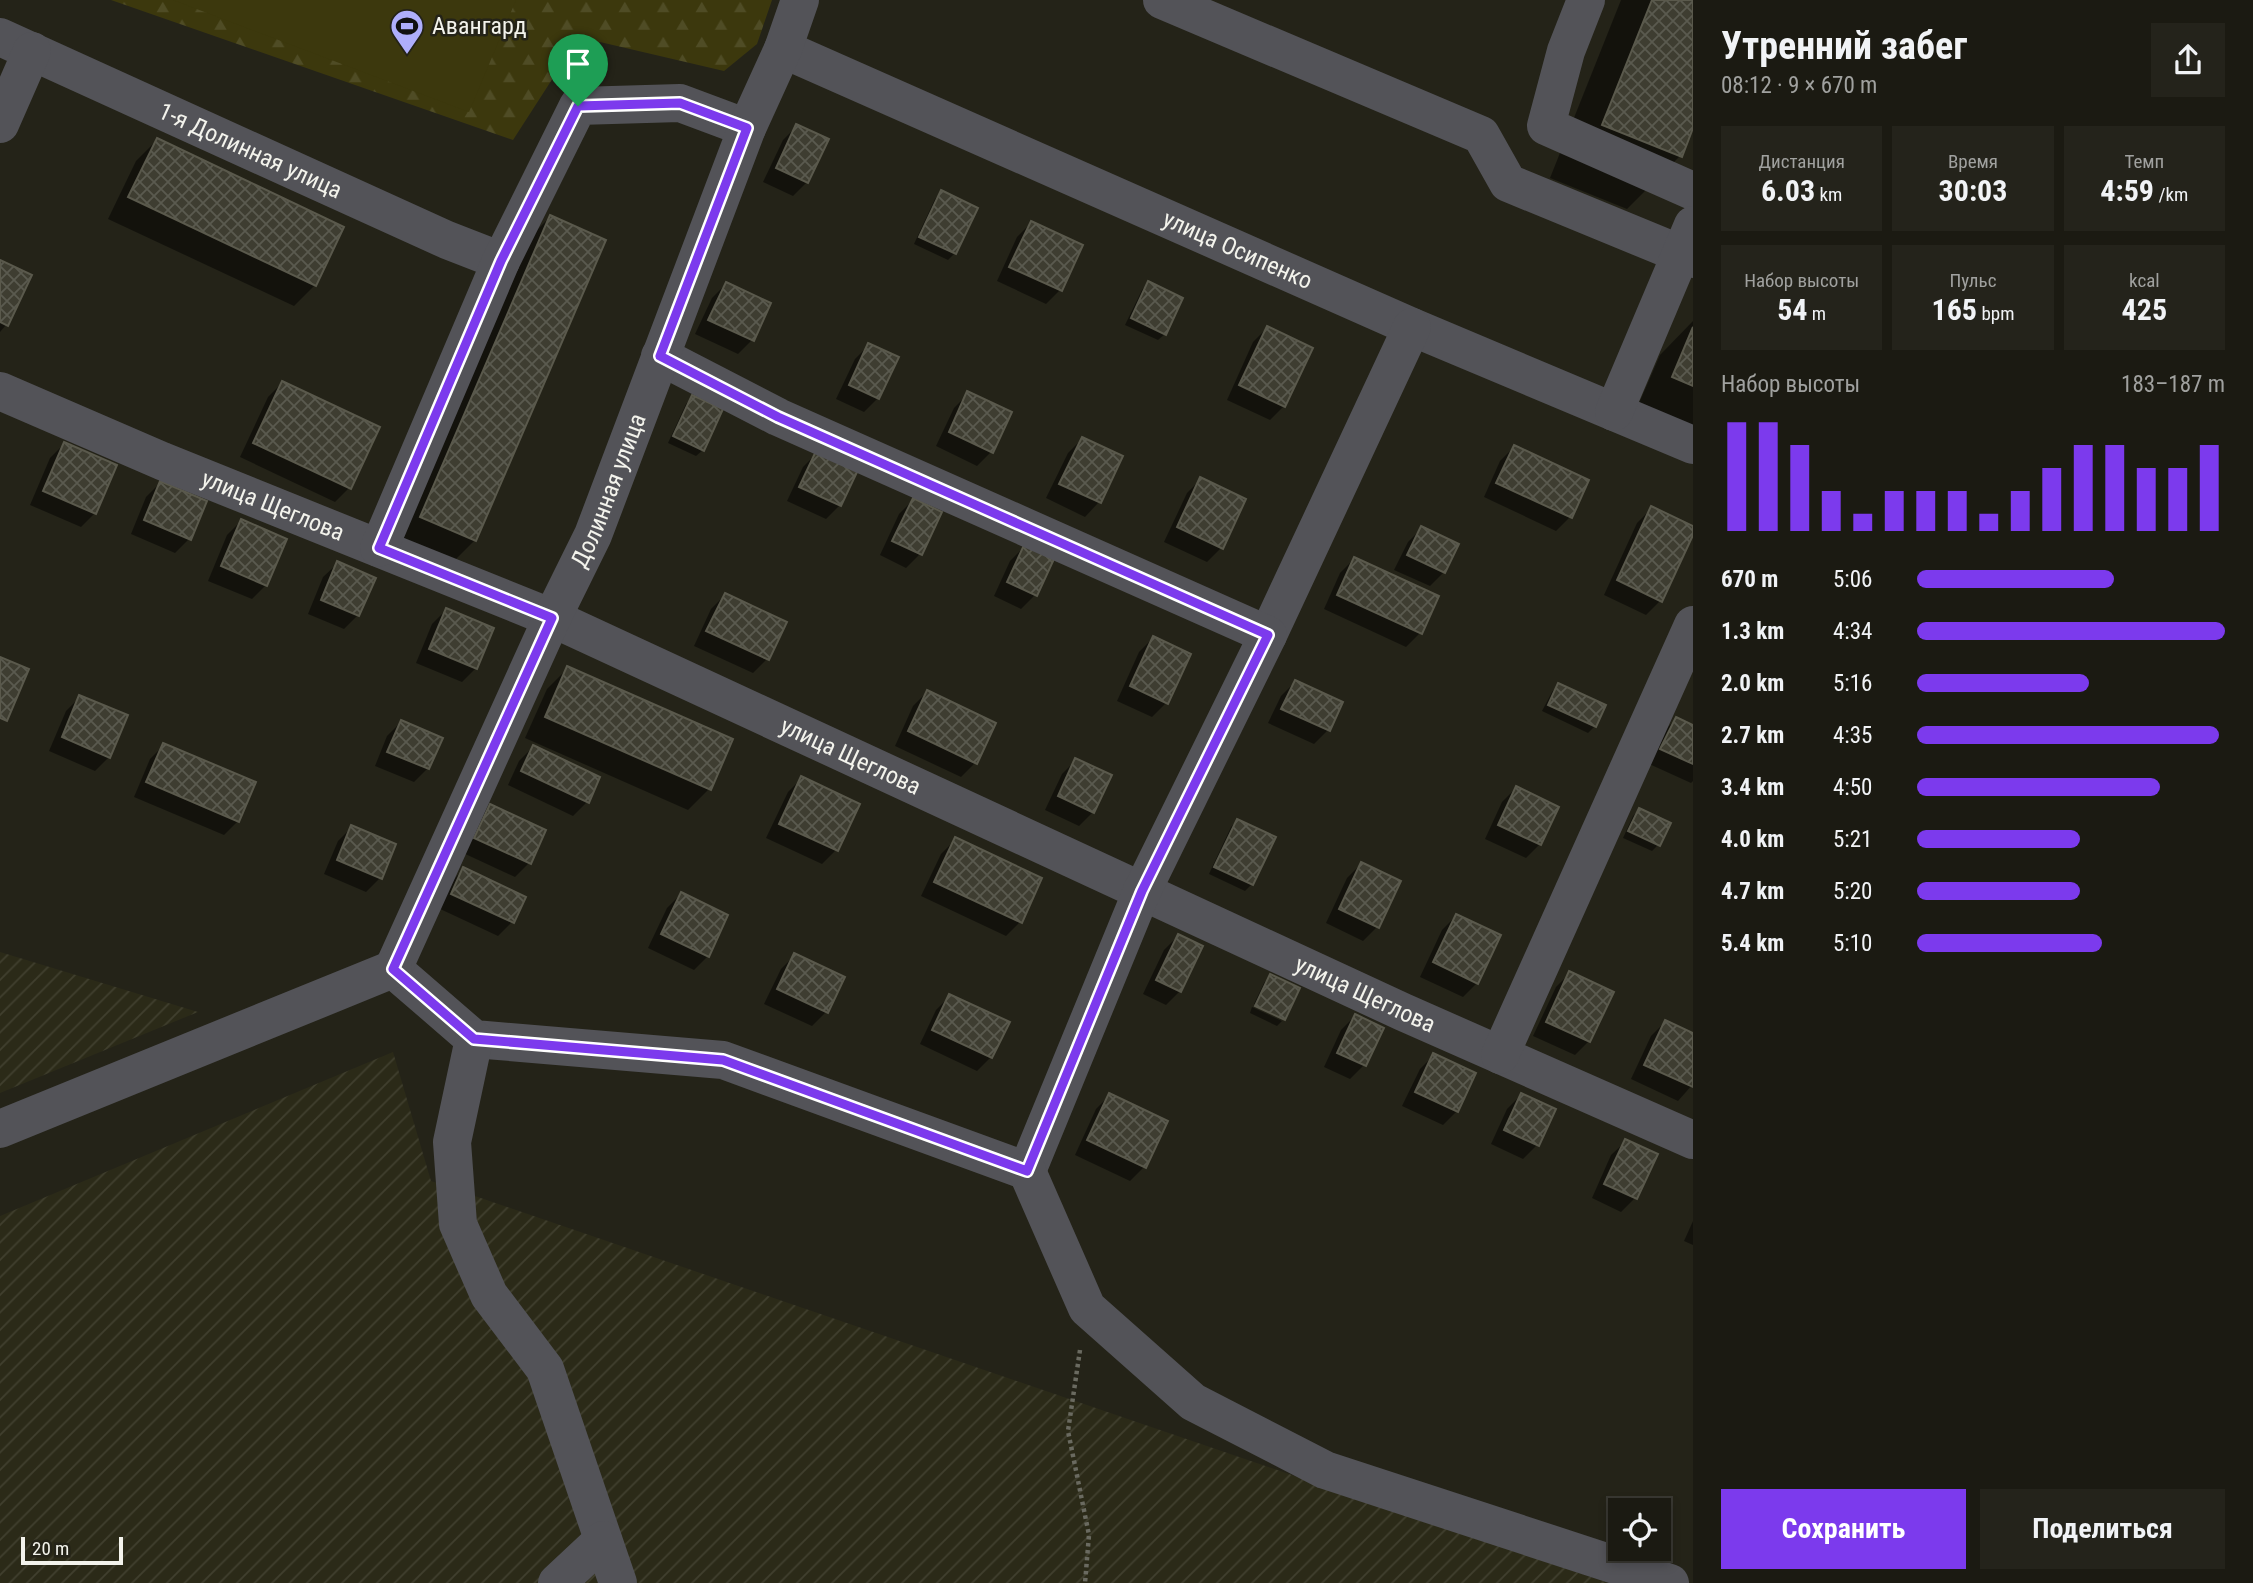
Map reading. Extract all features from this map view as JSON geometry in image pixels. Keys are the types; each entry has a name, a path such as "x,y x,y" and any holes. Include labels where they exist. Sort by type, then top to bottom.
{"street":[{"name":"Долинная улица","path":"393,969 552,618 593,535 747,128 783,49 800,0"},
{"path":"1162,0 1481,135 1507,183 1688,246 1614,412"},
{"path":"1586,0 1566,51 1546,126 1693,191"},
{"path":"0,124 16,44"},
{"name":"1-я Долинная улица","path":"16,44 447,240 501,261"},
{"name":"улица Осипенко","path":"783,49 1412,327 1693,444"},
{"path":"379,548 501,261 578,106 680,103 747,128"},
{"path":"1412,327 1268,635 1142,891 1027,1171 1087,1308 1193,1402 1325,1471 1670,1583"},
{"path":"660,356 778,417 1268,635"},
{"name":"улица Щеглова","path":"0,391 162,461 552,618 1403,1012 1693,1140"},
{"path":"1500,1055 1693,625"},
{"path":"0,1129 393,969 474,1039 723,1060 1027,1171"},
{"path":"474,1039 452,1142 458,1224 489,1295 545,1369 618,1583"},
{"path":"557,1583 603,1540"}],"path":[{"path":"1085,1583 1090,1535 1068,1431 1087,1308"}],"shaded area":[{"path":"0,952 198,1012 0,1093"},
{"path":"393,1052 431,1181 1608,1583 0,1583 0,1216"}],"green space":[{"path":"111,0 772,0 757,44 724,71 600,42 562,64 513,140"},
{"name":"Авангард","path":"173,0 516,0 469,112"}],"building":[{"path":"1652,0 1693,0 1693,128 1682,157 1602,125"},
{"path":"796,124 829,139 808,183 776,168"},
{"path":"157,138 344,227 316,286 128,197"},
{"path":"941,190 978,208 956,254 919,237"},
{"path":"550,215 606,240 476,541 420,517"},
{"path":"1031,221 1083,245 1062,291 1009,267"},
{"path":"0,260 32,275 8,326 0,322"},
{"path":"1148,281 1183,298 1166,335 1131,318"},
{"path":"726,282 771,303 754,341 708,320"},
{"path":"1267,326 1313,348 1285,407 1239,385"},
{"path":"1693,327 1693,386 1672,377"},
{"path":"868,343 899,357 879,399 849,385"},
{"path":"282,381 380,427 351,489 253,443"},
{"path":"967,391 1012,412 993,453 949,432"},
{"path":"692,395 723,409 704,451 673,436"},
{"path":"1082,437 1123,456 1101,503 1059,484"},
{"path":"64,442 117,465 96,514 43,491"},
{"path":"1514,445 1589,480 1572,518 1496,483"},
{"path":"816,451 858,470 841,506 799,487"},
{"path":"1200,477 1246,499 1223,549 1177,527"},
{"path":"160,481 207,501 191,540 144,520"},
{"path":"913,498 942,512 922,555 892,541"},
{"path":"1651,506 1693,526 1693,535 1662,602 1617,580"},
{"path":"241,519 287,539 267,586 221,566"},
{"path":"1421,526 1459,544 1445,573 1407,555"},
{"path":"1024,545 1054,559 1037,596 1007,582"},
{"path":"1354,557 1439,596 1422,634 1337,595"},
{"path":"337,561 376,578 359,616 321,600"},
{"path":"725,593 787,622 769,660 706,631"},
{"path":"446,608 494,628 477,669 429,649"},
{"path":"1153,636 1191,654 1168,704 1130,686"},
{"path":"0,657 29,669 7,721 0,718"},
{"path":"567,666 733,739 711,790 545,717"},
{"path":"1295,680 1343,702 1330,731 1281,709"},
{"path":"1558,683 1606,705 1596,727 1548,705"},
{"path":"927,690 996,723 977,764 908,731"},
{"path":"79,695 128,715 110,758 62,737"},
{"path":"1676,717 1693,725 1693,764 1660,749"},
{"path":"401,720 443,738 429,769 387,752"},
{"path":"163,743 256,782 239,822 146,782"},
{"path":"533,745 600,777 589,803 521,771"},
{"path":"1075,758 1112,775 1094,813 1058,796"},
{"path":"801,776 860,804 838,851 779,824"},
{"path":"1516,786 1559,807 1541,845 1498,825"},
{"path":"490,804 546,830 531,864 474,838"},
{"path":"1639,808 1671,823 1660,846 1628,831"},
{"path":"1237,819 1276,837 1253,885 1214,867"},
{"path":"351,825 396,844 382,879 337,860"},
{"path":"955,837 1042,878 1022,923 934,882"},
{"path":"1361,862 1401,881 1379,928 1339,909"},
{"path":"463,867 526,897 514,923 451,894"},
{"path":"681,892 728,915 709,957 661,934"},
{"path":"1456,914 1501,935 1478,984 1433,962"},
{"path":"1178,934 1203,946 1181,992 1156,980"},
{"path":"794,953 845,977 828,1013 777,989"},
{"path":"1569,971 1614,992 1590,1042 1546,1022"},
{"path":"1270,974 1300,988 1285,1020 1255,1006"},
{"path":"949,994 1010,1022 992,1058 932,1030"},
{"path":"1355,1014 1384,1028 1366,1066 1337,1053"},
{"path":"1665,1020 1693,1033 1693,1087 1644,1065"},
{"path":"1433,1053 1476,1073 1458,1112 1415,1092"},
{"path":"1109,1093 1168,1121 1146,1168 1087,1140"},
{"path":"1521,1093 1556,1109 1539,1146 1504,1130"},
{"path":"1625,1139 1658,1154 1637,1199 1604,1184"}],"place":[{"name":"Авангард","path":"407,56"}],"route":[{"path":"680,103 747,128 660,356 778,417 1268,635 1142,891 1027,1171 723,1060 474,1039 393,969 552,618 379,548 501,261 578,106 680,103"}]}
